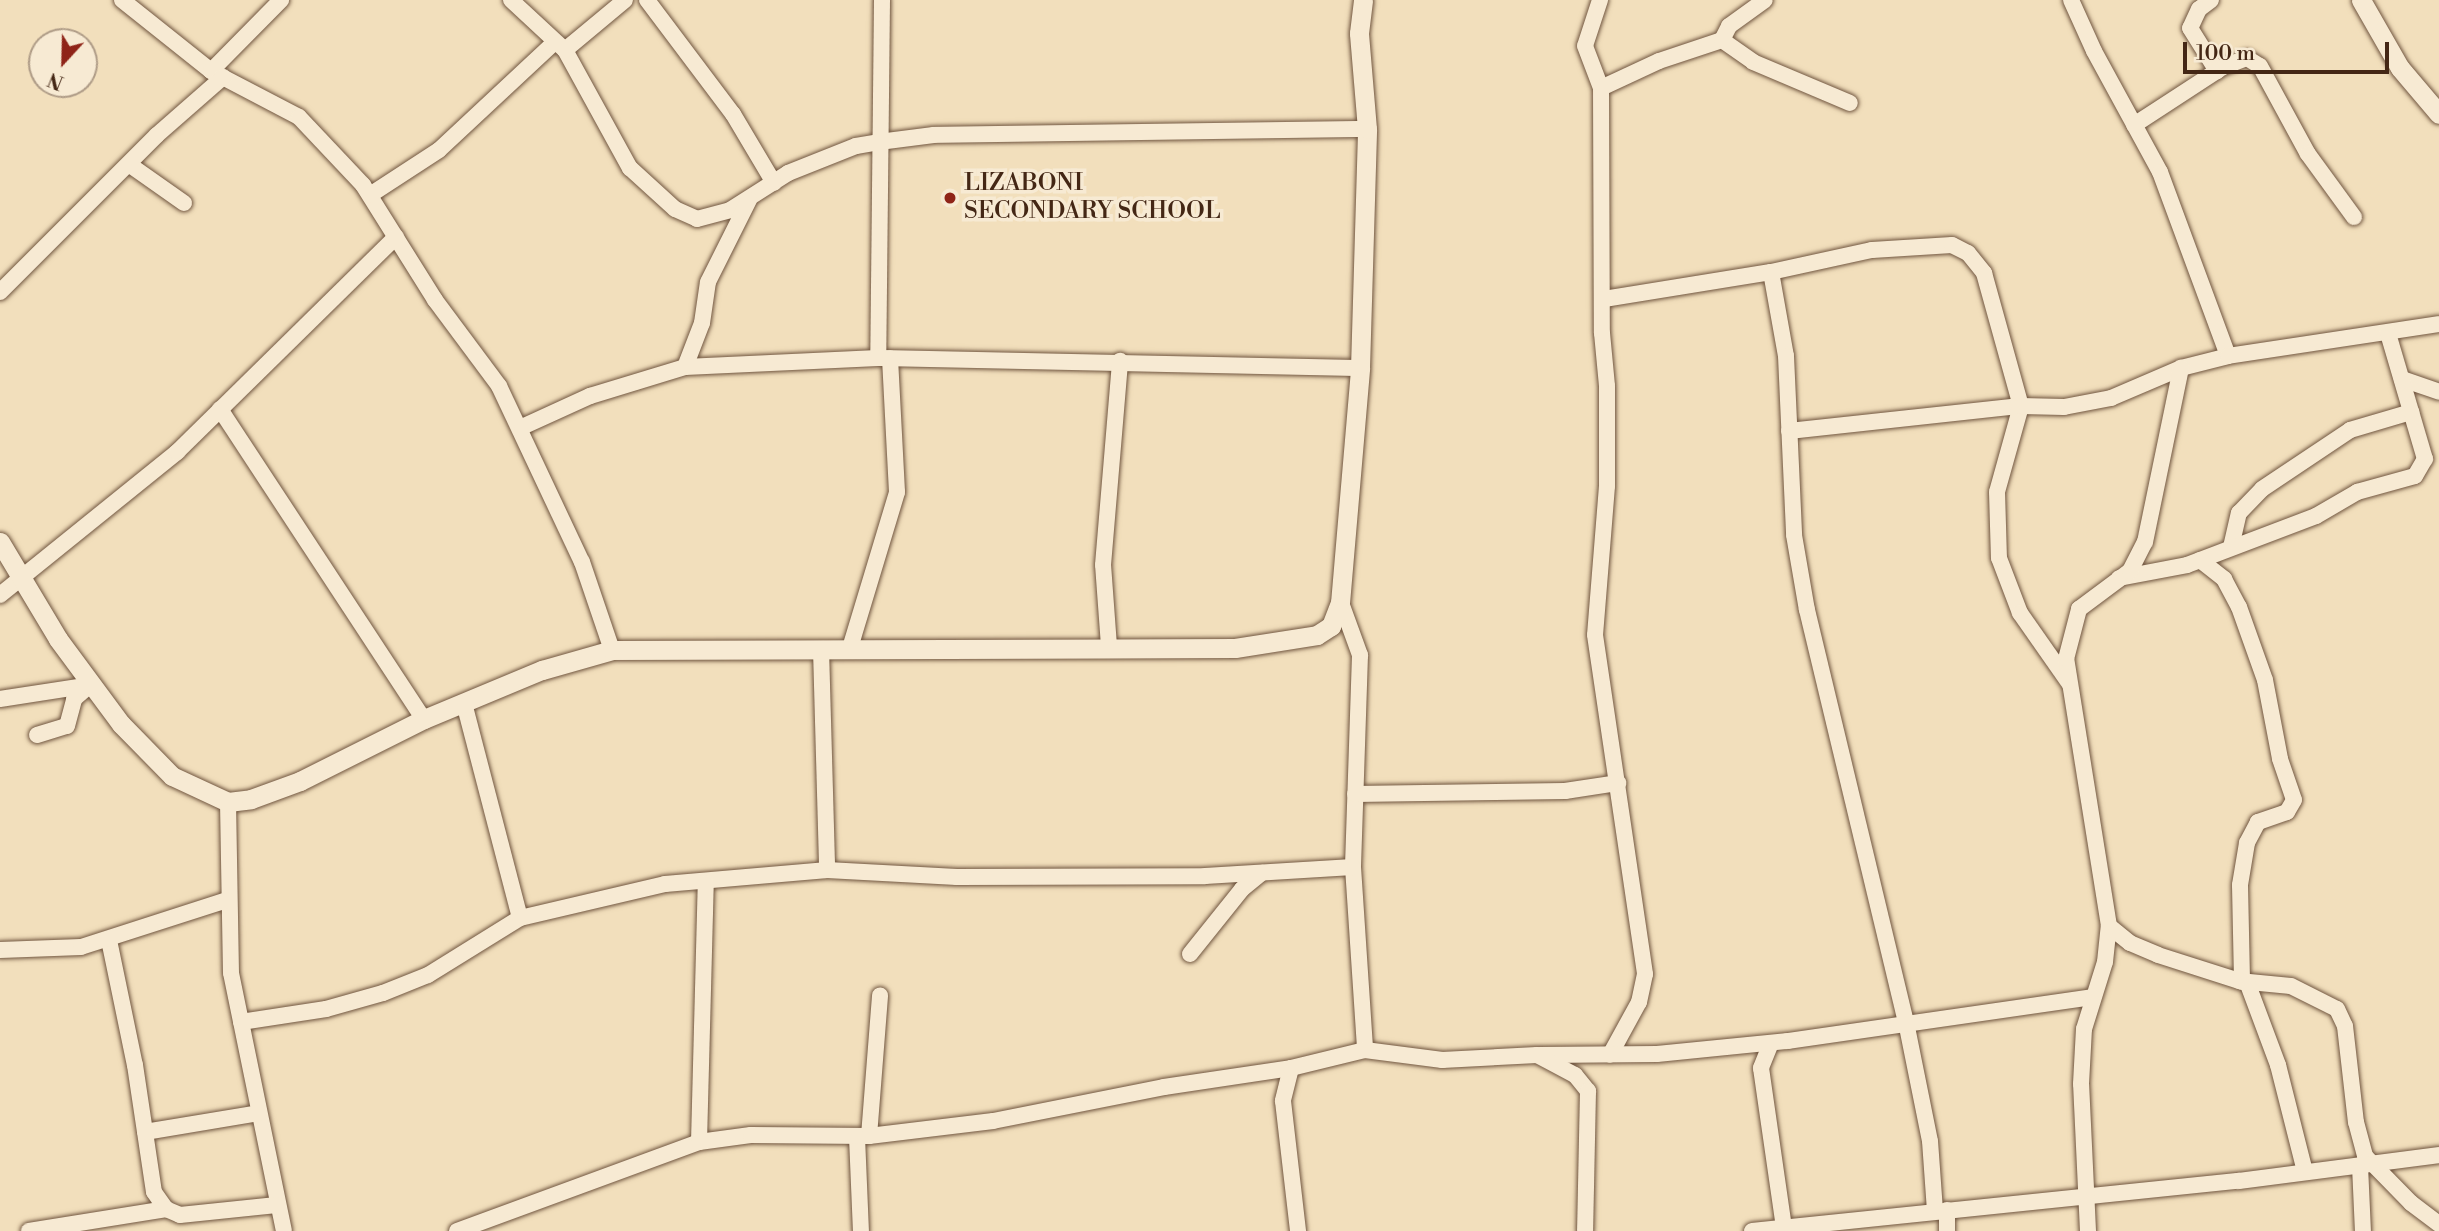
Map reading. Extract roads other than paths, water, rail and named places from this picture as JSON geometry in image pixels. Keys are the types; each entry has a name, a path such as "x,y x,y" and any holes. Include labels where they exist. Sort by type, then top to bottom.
{"street":[{"path":"122,0 217,74 299,117 341,157 370,195 435,300 499,386 522,427 586,572 612,650"},
{"path":"0,292 130,165 217,74 281,0"},
{"path":"511,0 560,46 630,169 675,209 697,219 750,200 774,183 838,153 879,142 934,135 1367,129"},
{"path":"370,195 439,150 560,46 625,0"},
{"path":"647,0 733,114 774,183"},
{"path":"850,648 897,492 884,358 879,142 882,0"},
{"path":"0,542 90,685 172,776 228,802 251,799 300,781 424,719 542,670 612,650 1109,646 1235,648 1300,639 1331,626 1340,600 1360,368 1367,129 1359,33 1363,0"},
{"path":"1600,0 1585,46 1601,88 1608,440 1595,635 1645,974 1639,1002 1610,1055"},
{"path":"1601,88 1659,61 1722,40 1729,26 1765,0"},
{"path":"2071,0 2178,215 2228,356"},
{"path":"2211,0 2199,9 2190,28 2217,71"},
{"path":"2361,0 2400,68 2439,114"},
{"path":"1722,40 1753,62 1850,103"},
{"path":"2134,125 2217,71 2247,58 2260,66 2308,154 2354,218"},
{"path":"130,165 184,203"},
{"path":"685,367 702,323 708,282 750,200"},
{"path":"0,595 148,477 396,237"},
{"path":"1604,299 1771,272 1872,250 1952,245 1968,253 1984,273 2021,406 1997,492 1999,558 2021,613 2069,683"},
{"path":"1771,272 1786,356 1794,535 1807,610 1907,1027 1947,1231"},
{"path":"1789,431 2021,406 2064,407 2111,398 2181,368 2228,356 2439,324"},
{"path":"2119,578 2200,560 2325,513 2357,492 2415,476 2425,459 2388,333"},
{"path":"522,427 590,396 685,367 884,358 1360,368"},
{"path":"1109,646 1103,565 1121,361"},
{"path":"2088,1231 2089,1196 2081,1084 2084,1029 2109,926 2066,659 2079,609 2136,562 2145,542 2181,368"},
{"path":"2402,379 2439,392"},
{"path":"220,409 424,719"},
{"path":"2231,547 2239,513 2262,489 2350,430 2412,412"},
{"path":"2200,560 2224,579 2239,607 2265,680 2280,759 2294,800 2287,812 2258,822 2246,843 2239,885 2245,982 2278,1065 2305,1172"},
{"path":"1340,600 1360,655 1353,867 1365,1050"},
{"path":"821,649 827,870"},
{"path":"0,699 90,685"},
{"path":"37,735 67,726 74,699 90,685"},
{"path":"464,703 520,918"},
{"path":"1355,794 1565,790 1618,783"},
{"path":"228,802 227,901 231,973 276,1205 284,1231"},
{"path":"241,1023 326,1009 383,993 428,975 520,918 611,894 665,884 706,883 827,870 957,877 1263,872 1353,867"},
{"path":"1190,954 1242,889 1263,872"},
{"path":"699,1142 706,883"},
{"path":"0,950 81,947 227,901"},
{"path":"2109,926 2130,943 2158,955 2245,982 2291,986 2341,1013 2356,1122 2365,1165 2363,1231"},
{"path":"109,940 154,1192 166,1209"},
{"path":"861,1231 863,1137 880,995"},
{"path":"457,1231 699,1142 751,1135 863,1137 993,1121 1164,1087 1291,1068 1365,1050 1441,1060 1537,1055 1610,1055 1771,1043 1907,1027 2093,997"},
{"path":"1771,1043 1761,1068 1791,1229"},
{"path":"1537,1055 1575,1075 1588,1091 1586,1231"},
{"path":"1291,1068 1283,1101 1298,1231"},
{"path":"145,1132 258,1113"},
{"path":"1752,1231 1791,1229 2439,1155"},
{"path":"2365,1165 2439,1224"},
{"path":"29,1231 166,1209 197,1217 276,1205"}],"place":[{"name":"LIZABONI SECONDARY SCHOOL","path":"950,198"}]}
